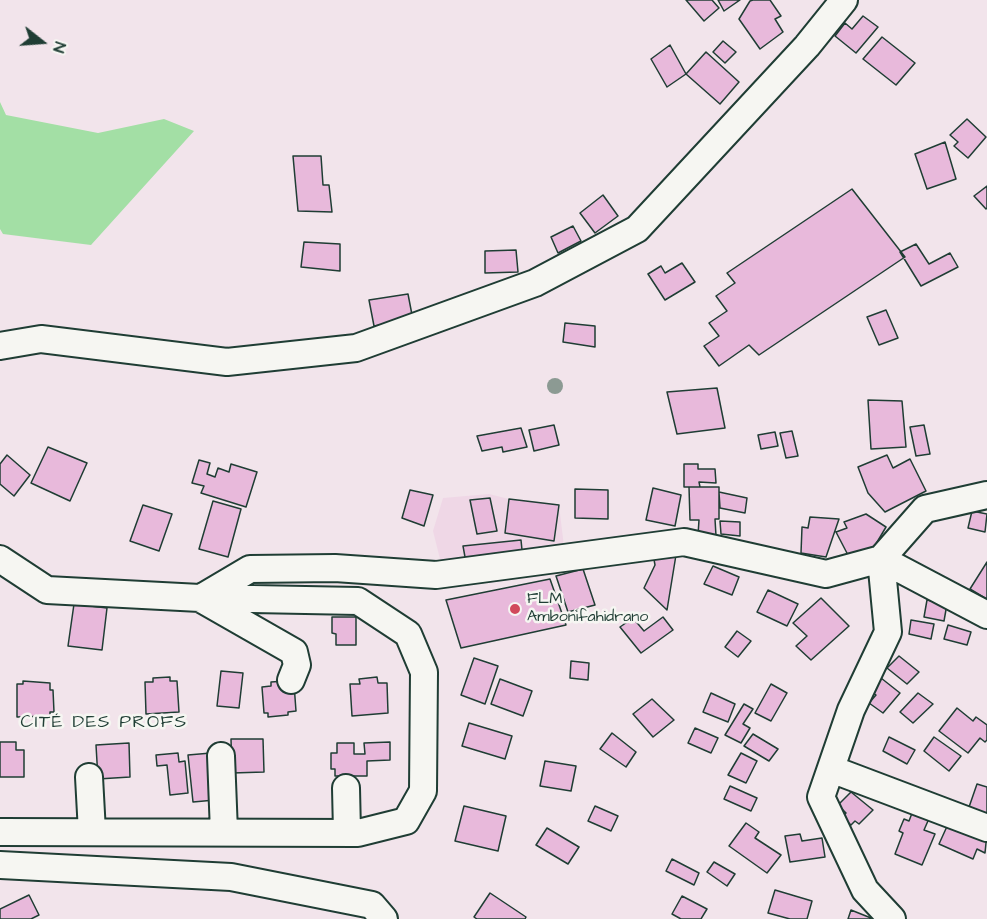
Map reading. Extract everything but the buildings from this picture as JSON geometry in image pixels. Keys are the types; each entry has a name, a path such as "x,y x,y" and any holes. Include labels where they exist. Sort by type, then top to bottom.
{"street":[{"path":"0,346 41,339 227,362 356,348 536,283 637,229 807,46 844,0"},
{"path":"200,598 250,569 335,568 436,575 684,542 826,574 881,559 925,509 987,495"},
{"path":"0,559 46,590 200,598 358,601 408,634 424,672 423,791 406,821 358,832 0,832"},
{"path":"881,559 987,615"},
{"path":"881,559 888,632 851,710 821,797 865,890 892,919"},
{"path":"200,598 294,652 297,665 291,680"},
{"path":"221,756 224,832"},
{"path":"831,768 987,828"},
{"path":"89,777 92,832"},
{"path":"346,788 347,832"},
{"path":"0,865 231,877 372,905 384,919"}],"shaded area":[{"path":"489,494 509,499 559,505 565,555 443,571 433,531 443,498"}],"green space":[{"path":"0,102 6,115 98,133 164,119 194,131 91,245 3,234 0,229"}],"place":[{"name":"FLM Ambonifahidrano","path":"515,609"}],"district":[{"name":"CITÉ DES PROFS","path":"104,723"}]}
